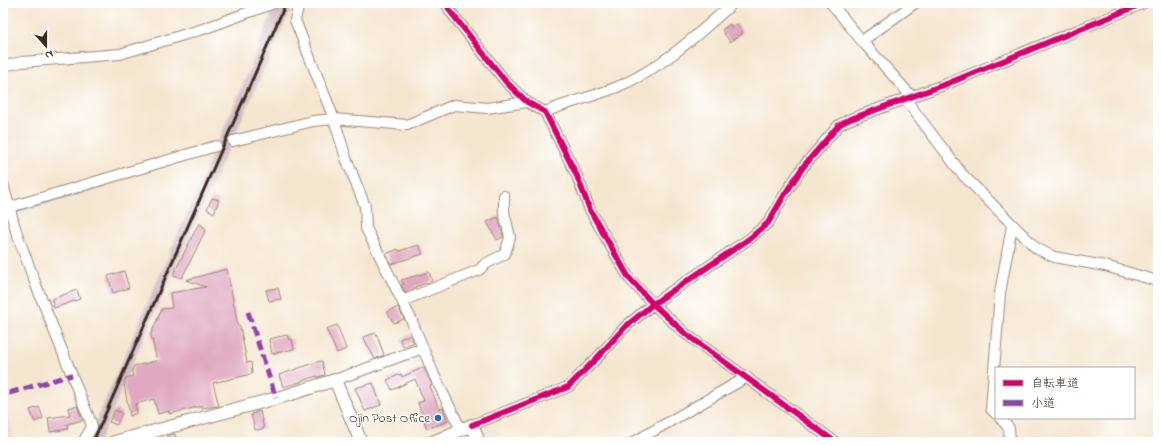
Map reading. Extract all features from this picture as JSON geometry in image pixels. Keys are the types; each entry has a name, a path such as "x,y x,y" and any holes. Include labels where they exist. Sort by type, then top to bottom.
{"street":[{"path":"3,66 22,62 120,54 203,29 274,3"},
{"path":"299,3 295,20 334,119 346,158 365,206 366,228 402,300 434,375 467,428 479,442"},
{"path":"446,3 450,11 506,82 527,102 545,112 576,176 590,210 629,278 653,304 686,334 835,442"},
{"path":"545,112 558,106 617,88 637,77 670,56 733,3"},
{"path":"831,3 909,99 962,174 1012,226 1036,248 1054,257 1105,266 1158,281"},
{"path":"862,41 915,3"},
{"path":"434,442 568,387 625,327 653,304 749,239 768,224 785,194 803,167 839,125 848,120 909,99 949,83 1144,3"},
{"path":"233,141 313,121 334,119 407,125 454,105 487,108 527,102"},
{"path":"7,209 216,146"},
{"path":"3,184 7,209 91,422 92,427 83,442"},
{"path":"402,300 479,270 485,264 505,254 510,237 504,212 504,196"},
{"path":"995,413 991,409 1000,292 1012,226"},
{"path":"121,441 288,395 335,380 423,348"},
{"path":"634,442 747,377"},
{"path":"335,380 362,442"},
{"path":"1001,419 1009,428 1010,442"}],"shaded area":[{"path":"276,3 294,3 150,323 99,442 87,442 248,73"},
{"path":"3,401 15,442 3,442"}],"building":[{"path":"730,24 731,27 737,24 743,33 730,42 722,30"},
{"path":"212,198 219,200 214,213 207,209"},
{"path":"498,217 503,237 497,240 487,222"},
{"path":"199,223 206,229 182,278 173,275"},
{"path":"419,245 423,254 391,264 386,254 398,249 399,251"},
{"path":"227,269 238,326 240,326 247,363 251,362 252,374 213,383 219,406 202,408 202,406 169,414 169,411 158,414 154,399 135,404 137,413 130,416 124,385 126,378 133,376 132,371 134,366 157,361 151,334 162,309 172,308 170,293 206,287 186,280"},
{"path":"124,271 129,288 113,293 108,276"},
{"path":"429,272 432,281 415,287 415,289 405,293 401,285 404,284 401,280"},
{"path":"278,288 281,299 269,301 266,290"},
{"path":"77,290 80,299 54,308 52,299"},
{"path":"398,307 404,319 394,323 387,312"},
{"path":"337,325 346,349 337,353 326,329"},
{"path":"376,333 384,355 375,359 363,337"},
{"path":"287,335 289,340 292,339 294,349 272,354 269,339"},
{"path":"410,335 414,342 403,347 400,339"},
{"path":"322,361 325,375 317,376 283,387 279,375"},
{"path":"424,367 432,385 430,386 439,409 443,408 448,421 427,429 418,403 424,401 415,379 392,390 387,380 401,374 402,377"},
{"path":"373,383 381,405 365,411 355,388"},
{"path":"77,406 83,420 67,424 68,429 50,432 48,418 70,415 68,408"},
{"path":"39,407 43,418 35,422 30,410"},
{"path":"115,410 122,413 117,425 109,422"},
{"path":"260,411 264,429 255,430 251,414"},
{"path":"175,434 177,442 168,442 167,436"}],"waterway":[{"path":"3,219 19,210 106,185"}],"railway":[{"path":"93,442 286,3"}],"marked path":[{"path":"248,312 276,398"},
{"path":"9,393 72,375"}],"cycle path":[{"path":"446,3 450,11 506,82 527,102 545,112 577,176 590,210 629,278 653,304 686,334 835,442"},
{"path":"472,425 568,387 625,327 653,304 749,239 768,223 803,167 839,125 848,120 949,83 1144,3"}],"place":[{"name":"Ojin Post Office","path":"438,418"}]}
